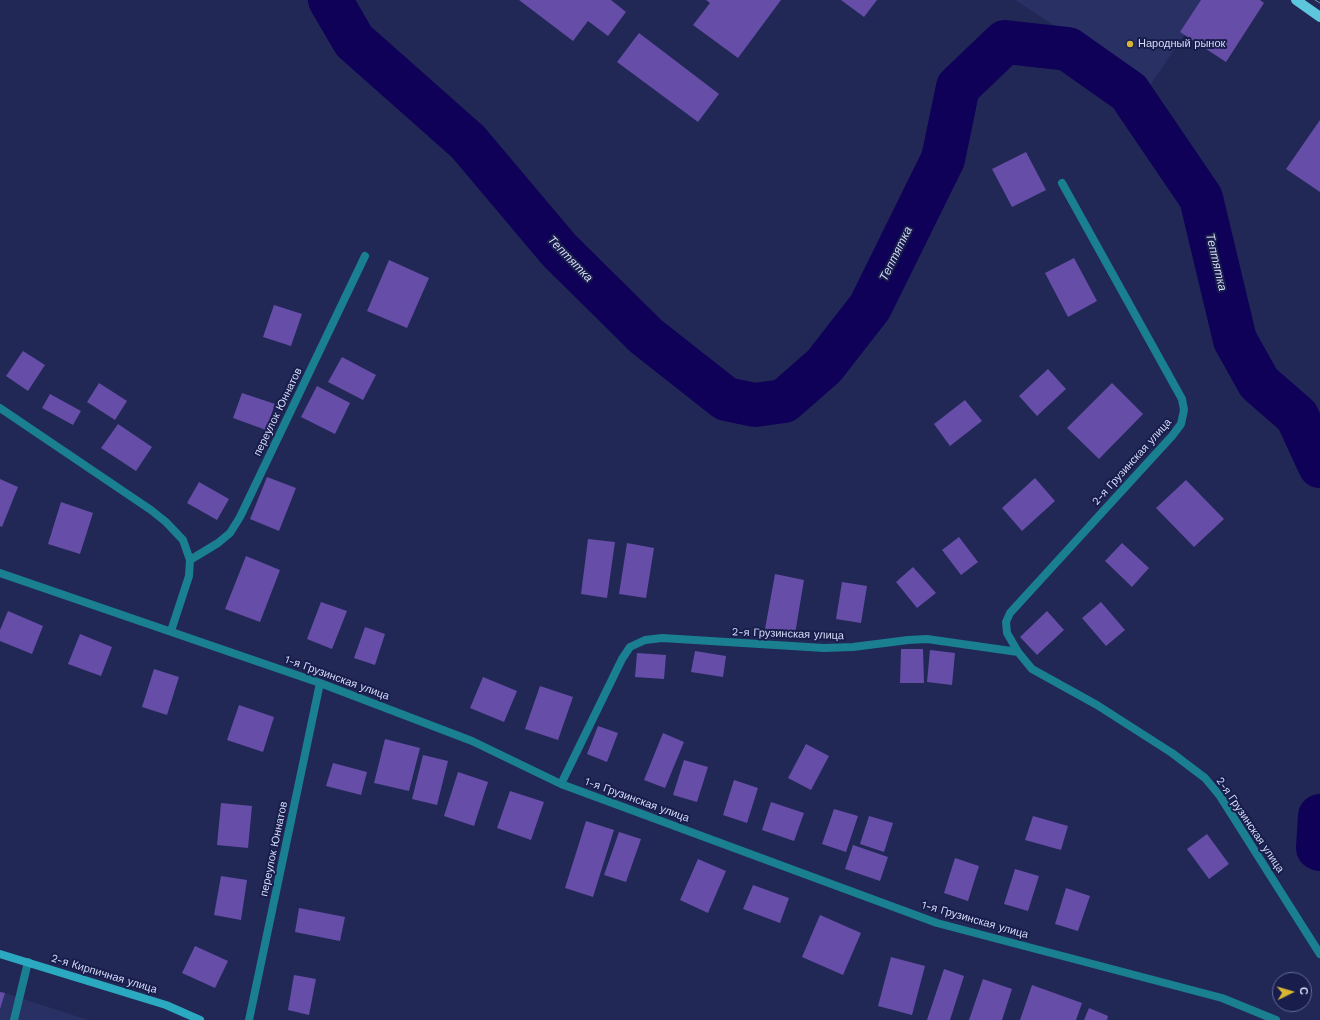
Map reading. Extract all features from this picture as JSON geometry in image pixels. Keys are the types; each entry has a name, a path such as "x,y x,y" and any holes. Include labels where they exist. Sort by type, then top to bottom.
{"main road":[{"path":"1296,0 1319,13"},
{"name":"2-я Кирпичная улица","path":"0,954 166,1005 200,1020"}],"street":[{"name":"2-я Грузинская улица","path":"1062,183 1182,399 1184,410 1181,424 1172,436 1010,613 1006,622 1006,633 1018,652 1032,668 1096,705 1172,753 1205,778 1220,796 1320,954"},
{"name":"переулок Юннатов","path":"190,560 218,543 230,533 240,517 365,256"},
{"path":"0,408 161,518 183,540 190,560 189,576 171,631"},
{"name":"1-я Грузинская улица","path":"0,573 320,683 472,741 561,784 937,922 1222,998 1276,1020"},
{"name":"2-я Грузинская улица","path":"561,784 622,659 630,647 645,640 662,638 824,648 853,647 927,639 1018,652"},
{"name":"переулок Юннатов","path":"249,1020 320,683"},
{"path":"14,1020 28,962"}],"shaded area":[{"name":"Народный рынок","path":"1015,0 1208,0 1149,87"},
{"path":"0,992 5,993 88,1020 0,1020"}],"building":[{"path":"519,0 611,0 626,12 608,36 588,21 573,41"},
{"path":"706,0 781,0 738,58 693,25 710,3"},
{"path":"841,0 877,0 864,17"},
{"path":"1201,0 1260,0 1264,3 1226,62 1180,32"},
{"path":"639,33 719,94 698,122 617,62"},
{"path":"1320,120 1320,192 1286,169"},
{"path":"1026,152 1046,190 1012,207 992,169"},
{"path":"1074,258 1097,301 1068,317 1045,273"},
{"path":"389,260 429,278 407,328 367,311"},
{"path":"274,305 302,314 291,346 263,337"},
{"path":"23,351 45,365 28,391 6,376"},
{"path":"342,357 376,375 363,400 328,382"},
{"path":"1048,369 1066,389 1037,416 1019,396"},
{"path":"99,383 127,401 115,420 87,402"},
{"path":"1112,383 1143,414 1099,459 1067,428"},
{"path":"317,386 350,403 335,434 301,417"},
{"path":"242,393 275,404 266,430 233,418"},
{"path":"50,394 81,411 73,425 42,408"},
{"path":"965,400 982,421 950,446 934,424"},
{"path":"118,424 152,447 136,471 101,448"},
{"path":"267,477 296,488 279,531 250,519"},
{"path":"1035,478 1055,501 1022,531 1002,508"},
{"path":"0,479 18,487 2,527 0,526"},
{"path":"1186,480 1224,519 1194,547 1156,508"},
{"path":"199,482 229,499 217,520 187,503"},
{"path":"61,502 93,513 80,554 48,544"},
{"path":"959,537 978,562 961,575 942,550"},
{"path":"588,539 615,542 607,598 581,594"},
{"path":"627,543 654,548 646,598 619,594"},
{"path":"1122,543 1149,568 1132,587 1105,561"},
{"path":"246,556 280,570 260,622 225,609"},
{"path":"913,567 936,593 917,608 896,582"},
{"path":"775,574 804,580 795,634 765,629"},
{"path":"842,582 867,586 861,623 836,619"},
{"path":"321,602 347,611 332,649 307,639"},
{"path":"1101,602 1125,630 1106,646 1082,618"},
{"path":"8,611 43,626 32,654 0,641 0,630"},
{"path":"1047,611 1064,630 1037,655 1020,637"},
{"path":"365,627 385,634 375,665 354,658"},
{"path":"80,634 112,647 101,676 68,664"},
{"path":"901,649 923,649 924,683 900,683"},
{"path":"930,650 955,653 952,685 927,682"},
{"path":"695,651 726,656 723,677 691,672"},
{"path":"637,653 666,655 664,679 635,677"},
{"path":"154,669 179,677 167,715 142,707"},
{"path":"483,677 517,691 504,722 470,708"},
{"path":"540,686 573,697 558,740 525,729"},
{"path":"239,705 274,717 263,752 227,740"},
{"path":"598,726 618,733 607,762 587,754"},
{"path":"663,733 684,742 665,788 644,780"},
{"path":"385,739 420,748 409,791 374,783"},
{"path":"806,744 829,756 811,790 788,778"},
{"path":"423,755 448,761 437,805 412,799"},
{"path":"684,760 708,767 697,802 673,795"},
{"path":"333,763 367,772 361,795 326,786"},
{"path":"458,772 488,782 474,826 444,816"},
{"path":"734,780 758,788 747,823 723,815"},
{"path":"510,791 544,802 531,840 497,828"},
{"path":"771,802 804,813 794,841 762,830"},
{"path":"221,803 252,806 248,848 217,845"},
{"path":"834,809 858,816 846,852 822,844"},
{"path":"869,816 893,823 884,852 860,844"},
{"path":"1033,816 1068,826 1061,850 1025,840"},
{"path":"586,821 614,830 593,897 565,888"},
{"path":"619,832 641,839 626,882 604,875"},
{"path":"1207,834 1229,864 1209,879 1187,849"},
{"path":"853,845 888,857 880,881 845,869"},
{"path":"955,858 979,866 968,901 944,893"},
{"path":"698,859 726,871 708,913 680,900"},
{"path":"1015,869 1039,876 1028,911 1004,904"},
{"path":"221,876 247,880 241,920 214,915"},
{"path":"753,885 789,898 780,923 743,909"},
{"path":"1066,888 1090,896 1078,931 1055,924"},
{"path":"299,908 345,917 340,941 295,932"},
{"path":"820,915 861,933 843,975 802,957"},
{"path":"195,946 228,961 215,988 182,973"},
{"path":"891,957 925,966 912,1015 878,1006"},
{"path":"944,969 964,976 950,1020 927,1020"},
{"path":"294,975 316,979 309,1015 288,1010"},
{"path":"983,979 1012,989 1002,1020 969,1020"},
{"path":"1032,985 1082,1003 1076,1020 1020,1020"},
{"path":"0,992 5,993 0,1009"},
{"path":"1089,1008 1108,1016 1107,1020 1084,1020"}],"waterway":[{"name":"Тептятка","path":"330,0 354,41 468,142 559,250 646,336 726,399 755,405 784,401 824,366 870,307 943,159 958,87 1005,42 1068,49 1129,92 1201,198 1235,340 1259,383 1297,416 1320,466"},
{"name":"Тептятка","path":"1320,816 1318,848 1320,849"}],"tram line":[{"path":"1315,0 1320,3"}],"place":[{"name":"Народный рынок","path":"1130,44"}]}
